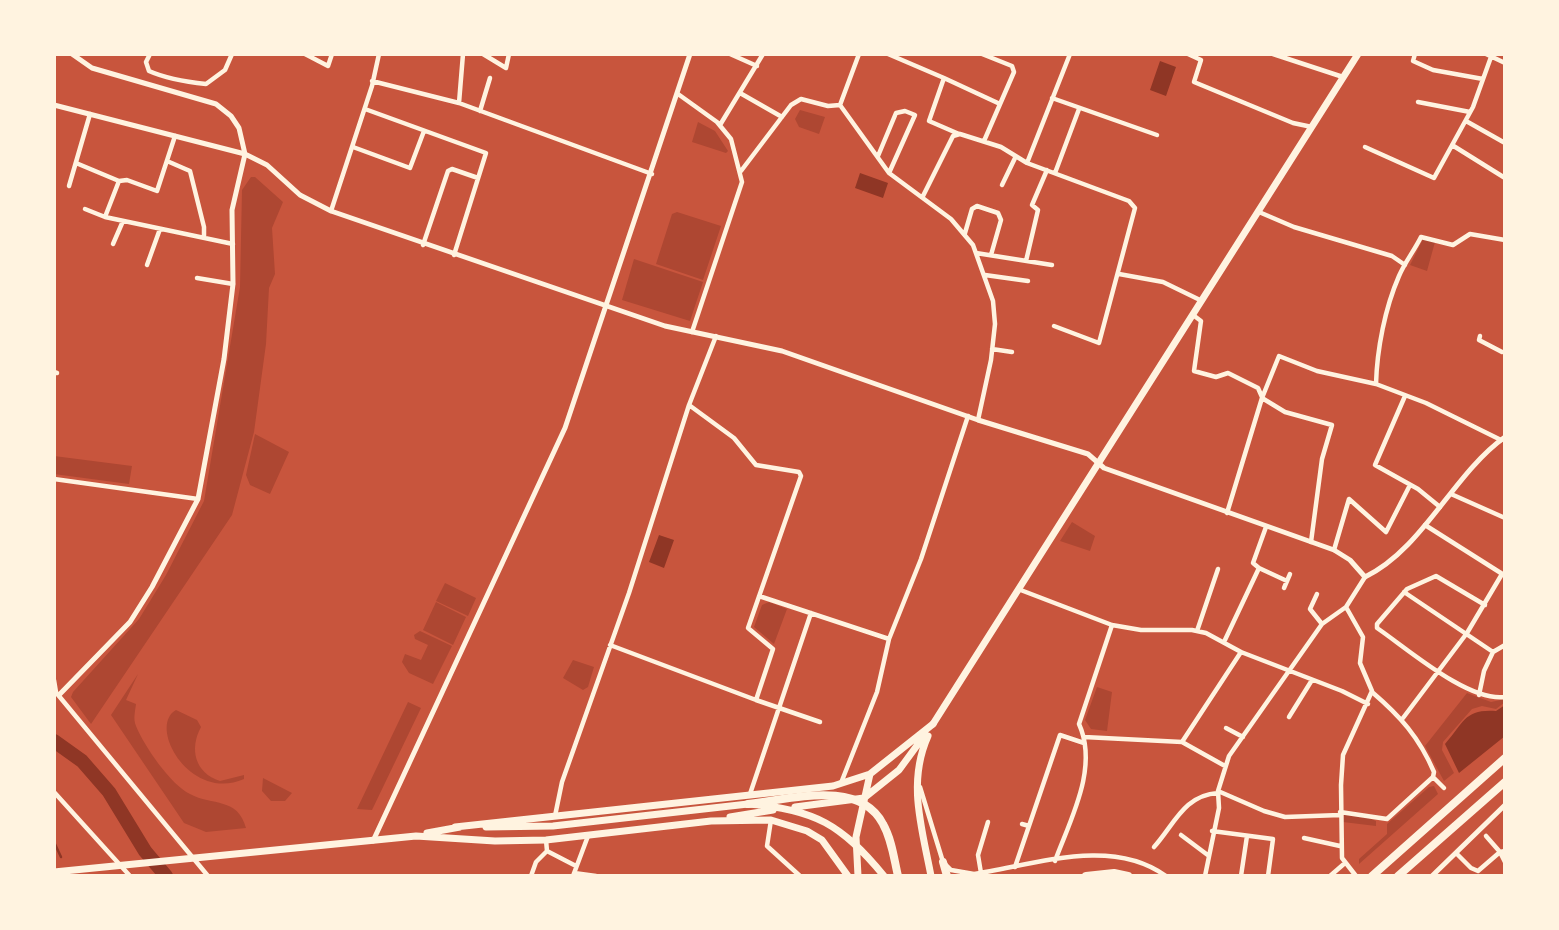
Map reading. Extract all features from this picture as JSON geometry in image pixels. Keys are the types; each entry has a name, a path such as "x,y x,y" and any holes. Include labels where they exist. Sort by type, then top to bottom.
{"highway":[{"path":"1373,875 1505,758"},
{"path":"1398,876 1505,782"},
{"path":"749,800 839,796 865,804 882,821 898,876"},
{"path":"943,862 947,876"},
{"path":"1086,876 1114,873 1128,876"}],"main road":[{"path":"416,836 495,841 546,840 711,821 863,798 899,769 933,724 1096,462 1358,54"},
{"path":"931,876 916,792 916,772 920,753 933,724"},
{"path":"455,827 535,827 659,815 841,785 870,774 933,724"},
{"path":"858,876 856,837 870,774"},
{"path":"54,872 373,841 416,836 455,827 749,800 799,810 818,817 858,845 884,876"},
{"path":"711,821 771,820 807,831 822,840 848,876"}],"street":[{"path":"56,693 130,622 152,587 198,499 224,359 233,284 232,210 245,154 239,128 231,116 216,104 92,68 73,54"},
{"path":"150,54 146,68 167,79 211,83 225,70 232,54"},
{"path":"305,54 328,66 332,54"},
{"path":"331,211 365,109 379,54"},
{"path":"459,103 463,54"},
{"path":"483,54 506,68 509,54"},
{"path":"373,841 565,428 608,306 690,54"},
{"path":"730,54 757,66"},
{"path":"720,125 763,54"},
{"path":"840,105 859,54"},
{"path":"888,54 900,57 1000,104"},
{"path":"982,54 1012,66 1014,72 984,141"},
{"path":"1027,163 1070,54"},
{"path":"1273,54 1343,77"},
{"path":"1293,54 1296,62"},
{"path":"1415,54 1413,61 1433,70 1483,79"},
{"path":"1191,55 1201,60 1194,82 1293,123 1312,127"},
{"path":"1365,147 1434,178 1470,112 1483,79 1488,56 1505,63"},
{"path":"480,111 491,78"},
{"path":"944,78 929,121 960,135 984,141 1027,163 1129,201 1135,208 1099,342 1054,326"},
{"path":"163,89 167,79"},
{"path":"372,81 459,103 652,174"},
{"path":"740,93 782,117"},
{"path":"678,94 720,125 731,139 742,182 692,332"},
{"path":"1052,98 1157,135"},
{"path":"741,172 782,117 801,99 828,106 840,105"},
{"path":"1418,102 1470,112"},
{"path":"54,105 245,154 270,167 300,195 331,211 454,256 692,332 782,351 978,420 1088,454 1104,468 1227,514 1335,550 1350,560 1365,577"},
{"path":"840,105 889,173 923,196 965,233 976,253 993,301 992,349 978,420"},
{"path":"1055,173 1079,108"},
{"path":"365,109 486,153 454,256"},
{"path":"878,157 896,113 905,111 915,115 889,173"},
{"path":"69,186 90,114"},
{"path":"1466,121 1505,143"},
{"path":"352,147 410,168 424,131"},
{"path":"923,196 953,136 960,135"},
{"path":"76,163 119,181 127,180 157,191 176,136"},
{"path":"1452,145 1474,162 1505,178"},
{"path":"1002,185 1016,156"},
{"path":"167,161 190,171 204,227 204,238"},
{"path":"423,245 448,171 453,169 478,178"},
{"path":"1026,261 1038,210 1032,205 1047,170"},
{"path":"104,218 119,181"},
{"path":"965,233 972,209 977,206 998,213 1001,220 991,255"},
{"path":"85,209 104,218 233,244"},
{"path":"1257,211 1294,227 1392,256 1405,265"},
{"path":"113,244 123,221"},
{"path":"147,265 160,229"},
{"path":"1376,384 1389,305 1405,265 1410,262 1421,237 1453,244 1470,234 1505,240"},
{"path":"976,253 1052,265"},
{"path":"1119,274 1163,282 1200,300"},
{"path":"985,275 1028,281"},
{"path":"197,278 233,284"},
{"path":"1191,314 1201,321 1194,371 1216,377 1228,373 1258,388 1262,398 1285,412 1332,425 1322,459 1311,542"},
{"path":"555,817 562,782 689,405 716,336"},
{"path":"1480,336 1479,340 1504,351"},
{"path":"992,349 1012,352"},
{"path":"1205,876 1219,808 1218,792 1225,765 1242,737 1322,624 1346,607 1365,577 1395,555 1425,525 1503,438 1376,384 1317,371 1279,356 1262,398 1227,514"},
{"path":"1405,396 1375,465 1410,485 1440,507"},
{"path":"689,405 734,438 756,465 799,472 802,477 748,628 773,649 756,700"},
{"path":"841,785 877,692 889,639 920,559 968,416"},
{"path":"54,478 198,499"},
{"path":"1335,550 1349,499 1386,533 1410,485"},
{"path":"1451,494 1505,518"},
{"path":"1403,718 1467,633 1504,574 1425,525"},
{"path":"1266,527 1253,563 1287,581"},
{"path":"1224,642 1259,568"},
{"path":"1197,631 1218,569"},
{"path":"1284,589 1290,574"},
{"path":"1485,605 1440,576 1419,582 1404,592 1377,624 1377,628 1479,695 1492,699 1505,697"},
{"path":"1018,589 1112,625 1141,630 1197,631 1368,705"},
{"path":"1404,592 1493,652"},
{"path":"1317,594 1310,609 1322,624"},
{"path":"759,596 889,639"},
{"path":"1346,607 1363,636 1360,663 1372,691 1403,718 1424,750 1433,777 1444,788"},
{"path":"749,800 811,613"},
{"path":"1055,861 1084,781 1084,740 1079,724 1112,625"},
{"path":"610,645 820,722"},
{"path":"1479,695 1484,671 1493,652 1505,645"},
{"path":"1182,742 1241,652"},
{"path":"54,680 56,693 208,876"},
{"path":"1289,717 1312,680"},
{"path":"1356,876 1345,863 1340,846 1343,755 1368,705 1372,691"},
{"path":"1226,728 1242,737"},
{"path":"1014,867 1060,735 1084,740 1182,742 1225,765"},
{"path":"916,772 943,862 958,873 981,873 1101,855 1139,861 1166,876"},
{"path":"1154,847 1171,821 1198,796 1218,792 1285,817 1340,814 1387,819 1433,777"},
{"path":"54,792 109,856 125,864 130,876"},
{"path":"1432,876 1505,805"},
{"path":"771,820 767,846 800,876"},
{"path":"981,873 978,855 988,821"},
{"path":"1022,824 1029,826"},
{"path":"1213,831 1273,839 1268,876"},
{"path":"1181,835 1209,857"},
{"path":"588,836 573,874 596,876"},
{"path":"1241,876 1247,836"},
{"path":"1486,836 1503,852 1505,862"},
{"path":"1304,838 1340,846"},
{"path":"546,840 547,851"},
{"path":"547,851 576,866"},
{"path":"531,876 536,862 547,851"},
{"path":"1456,853 1471,868 1478,871 1503,852"},
{"path":"1330,876 1345,863"}],"shaded area":[{"path":"1160,61 1176,67 1166,96 1150,90"},
{"path":"800,110 825,117 819,134 799,127 795,119"},
{"path":"698,122 715,131 728,151 726,153 692,142"},
{"path":"860,173 888,183 883,198 855,188"},
{"path":"251,177 255,177 283,202 272,228 275,274 269,288 266,344 254,432 232,515 91,724 71,697 73,692 139,619 166,575 204,501 240,287 242,190"},
{"path":"677,212 721,226 703,280 656,264 672,214"},
{"path":"1423,239 1435,242 1427,271 1410,265"},
{"path":"634,259 703,282 690,321 622,300"},
{"path":"255,434 289,452 270,494 250,485 246,475"},
{"path":"54,456 132,466 129,484 54,474"},
{"path":"1072,522 1095,536 1090,551 1060,541"},
{"path":"659,535 674,540 664,568 649,562"},
{"path":"445,583 476,598 468,616 436,601"},
{"path":"436,602 466,617 453,645 423,630"},
{"path":"769,602 787,609 774,644 754,627 762,605"},
{"path":"420,631 452,646 433,684 409,673 402,662 405,654 421,660 428,645 415,639 414,635"},
{"path":"573,660 594,667 588,687 583,690 563,678"},
{"path":"138,674 126,700 136,704 135,723 152,754 183,789 198,798 231,807 242,818 246,828 206,832 184,823 111,715"},
{"path":"1097,687 1112,692 1107,731 1091,729 1085,720"},
{"path":"1467,693 1491,702 1505,699 1505,702 1496,709 1482,706 1472,709 1443,742 1442,750 1454,773 1444,781 1425,746"},
{"path":"408,702 421,708 372,810 357,809"},
{"path":"1505,705 1505,736 1459,773 1445,744 1472,714 1496,711"},
{"path":"176,710 197,720 201,727 195,752 205,772 220,781 244,775 244,779 224,784 207,781 191,772 179,759 167,731 168,719"},
{"path":"263,778 292,793 285,801 271,801 262,791"},
{"path":"1434,786 1438,794 1359,864 1359,859 1387,834 1387,824 1429,787"},
{"path":"1344,815 1364,816 1376,821 1376,826 1343,822"}],"waterway":[{"path":"54,741 82,761 109,792 145,851 166,876"},
{"path":"54,842 61,857"}]}
